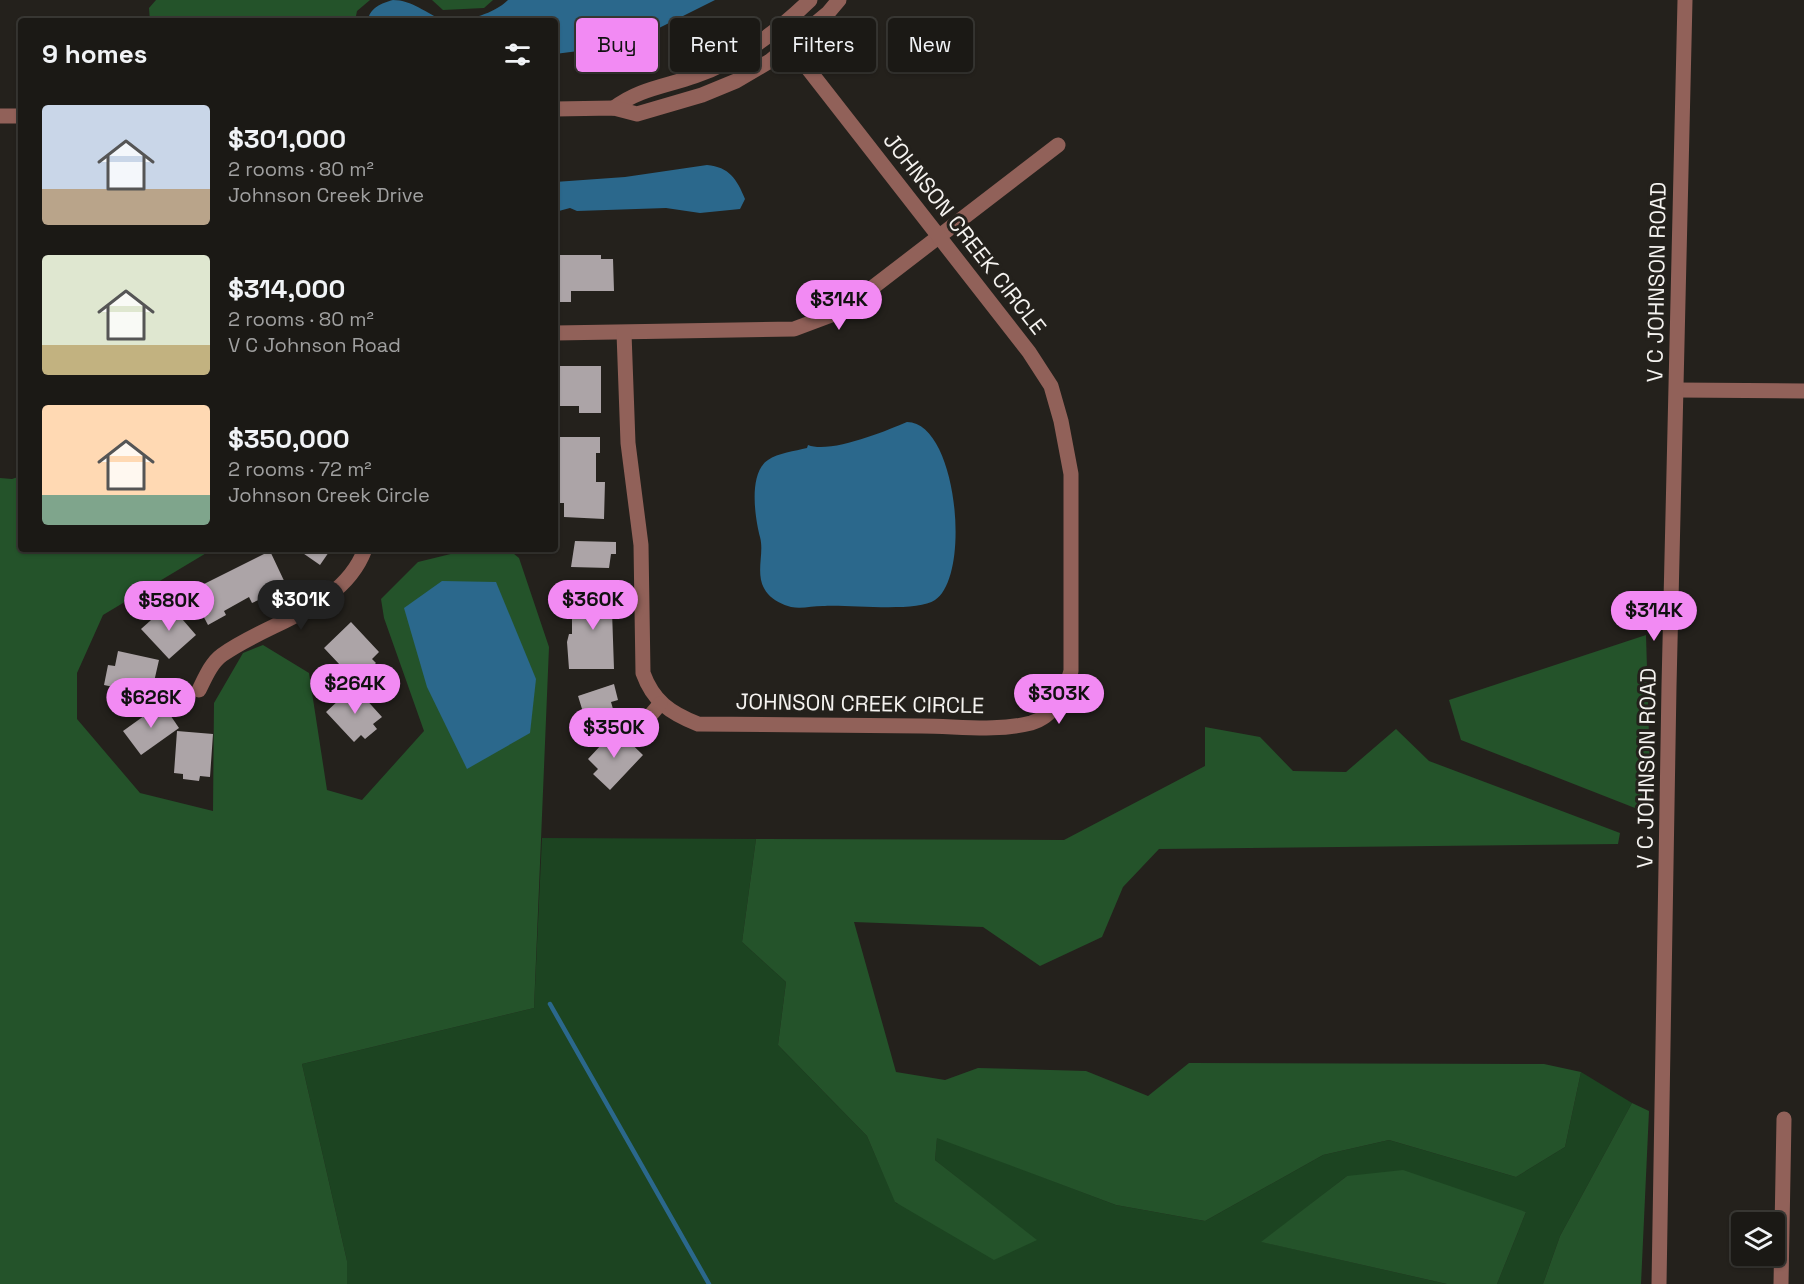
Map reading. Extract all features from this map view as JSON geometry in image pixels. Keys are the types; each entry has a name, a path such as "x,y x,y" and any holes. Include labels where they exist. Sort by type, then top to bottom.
{"street":[{"path":"790,18 810,0"},
{"path":"822,18 838,0"},
{"name":"V C JOHNSON ROAD","path":"1659,1284 1686,0"},
{"path":"614,108 629,96 697,76 772,32"},
{"path":"558,109 614,108 637,114 702,95 736,81 772,57"},
{"name":"JOHNSON CREEK CIRCLE","path":"624,333 629,453 642,545 643,673 649,689 660,704 677,716 698,724 1005,727 1033,722 1056,707 1066,690 1071,671 1071,474 1061,421 1051,386 1029,352 811,72"},
{"path":"0,116 18,116"},
{"path":"558,333 757,331 794,329 822,320 842,311 1058,145"},
{"path":"1677,390 1804,391"},
{"path":"199,690 221,655 317,605 344,581 361,561 364,552"},
{"path":"649,717 660,704"},
{"path":"1781,1284 1784,1119"}],"green space":[{"path":"156,0 370,0 357,11 356,18 150,18 149,8"},
{"path":"432,0 493,0 484,8 443,10"},
{"path":"18,477 18,552 208,552 103,615 77,673 77,719 140,793 213,811 214,703 243,653 263,645 309,673 327,790 362,800 424,731 384,618 381,599 418,562 459,552 512,552 519,558 549,647 534,1008 302,1064 347,1261 347,1284 0,1284 0,478"},
{"path":"1646,635 1651,806 1635,808 1461,740 1449,700"},
{"path":"1205,727 1260,737 1293,771 1346,772 1396,729 1429,761 1620,833 1618,844 1159,849 1123,887 1102,937 1040,966 983,927 854,922 896,1072 945,1080 978,1068 1086,1071 1148,1096 1189,1063 1544,1064 1581,1072 1565,1147 1516,1177 1389,1140 1323,1155 1205,1221 1116,1205 937,1138 935,1160 1037,1240 994,1260 895,1202 867,1136 778,1045 786,982 742,942 756,839 1064,840 1205,766"},
{"path":"542,838 756,839 742,942 786,982 778,1045 867,1136 896,1203 1036,1240 935,1160 937,1137 1116,1205 1205,1221 1323,1155 1389,1140 1516,1177 1565,1147 1581,1072 1632,1103 1560,1236 1543,1284 1497,1284 1526,1212 1347,1176 1262,1242 1447,1284 347,1284 347,1261 302,1064 534,1008"},
{"path":"1632,1103 1649,1111 1641,1284 1543,1284 1560,1236"},
{"path":"1403,1170 1526,1212 1497,1284 1447,1284 1261,1242 1347,1176"}],"water":[{"path":"393,0 400,1 438,18 369,18 373,9"},
{"path":"508,0 715,0 679,18 670,18 670,22 658,28 658,18 576,18 576,51 558,54 558,18 470,18 495,9"},
{"path":"707,165 715,166 731,175 745,199 740,209 700,213 666,208 577,211 570,208 558,211 558,182 625,177"},
{"path":"907,422 924,429 938,446 948,472 954,502 956,533 953,562 946,585 935,600 913,606 795,608 778,602 768,594 760,573 761,544 756,519 755,485 762,466 772,458 807,448 808,445 818,447 843,444 872,436"},
{"path":"442,581 496,582 536,679 530,733 467,769 427,687 404,608"}],"building":[{"path":"558,255 601,255 601,259 613,259 614,291 571,291 571,302 558,302"},
{"path":"558,366 601,366 601,413 579,413 579,406 558,406"},
{"path":"558,437 600,437 600,453 596,453 596,482 605,482 604,519 564,517 564,503 558,503"},
{"path":"575,541 616,542 616,554 611,554 609,568 571,567"},
{"path":"268,552 270,552 287,587 252,603 249,597 224,611 226,615 208,625 190,591"},
{"path":"301,552 329,552 320,565"},
{"path":"580,590 618,590 618,603 615,603 615,611 612,611 614,669 569,669 567,642 569,634 572,634 572,600 580,600"},
{"path":"169,604 196,635 169,659 141,629"},
{"path":"351,622 379,652 372,659 376,663 356,682 324,648"},
{"path":"118,651 159,660 151,695 104,685 108,665 115,666"},
{"path":"614,684 618,700 611,702 615,716 587,725 578,696"},
{"path":"354,686 382,717 373,724 377,729 365,739 361,735 354,742 326,712"},
{"path":"162,703 179,728 141,755 123,731"},
{"path":"616,729 643,755 610,790 593,774 598,769 588,759"},
{"path":"177,731 213,734 210,777 200,776 199,781 183,779 183,774 174,773"}],"waterway":[{"path":"550,1004 709,1284"}]}
